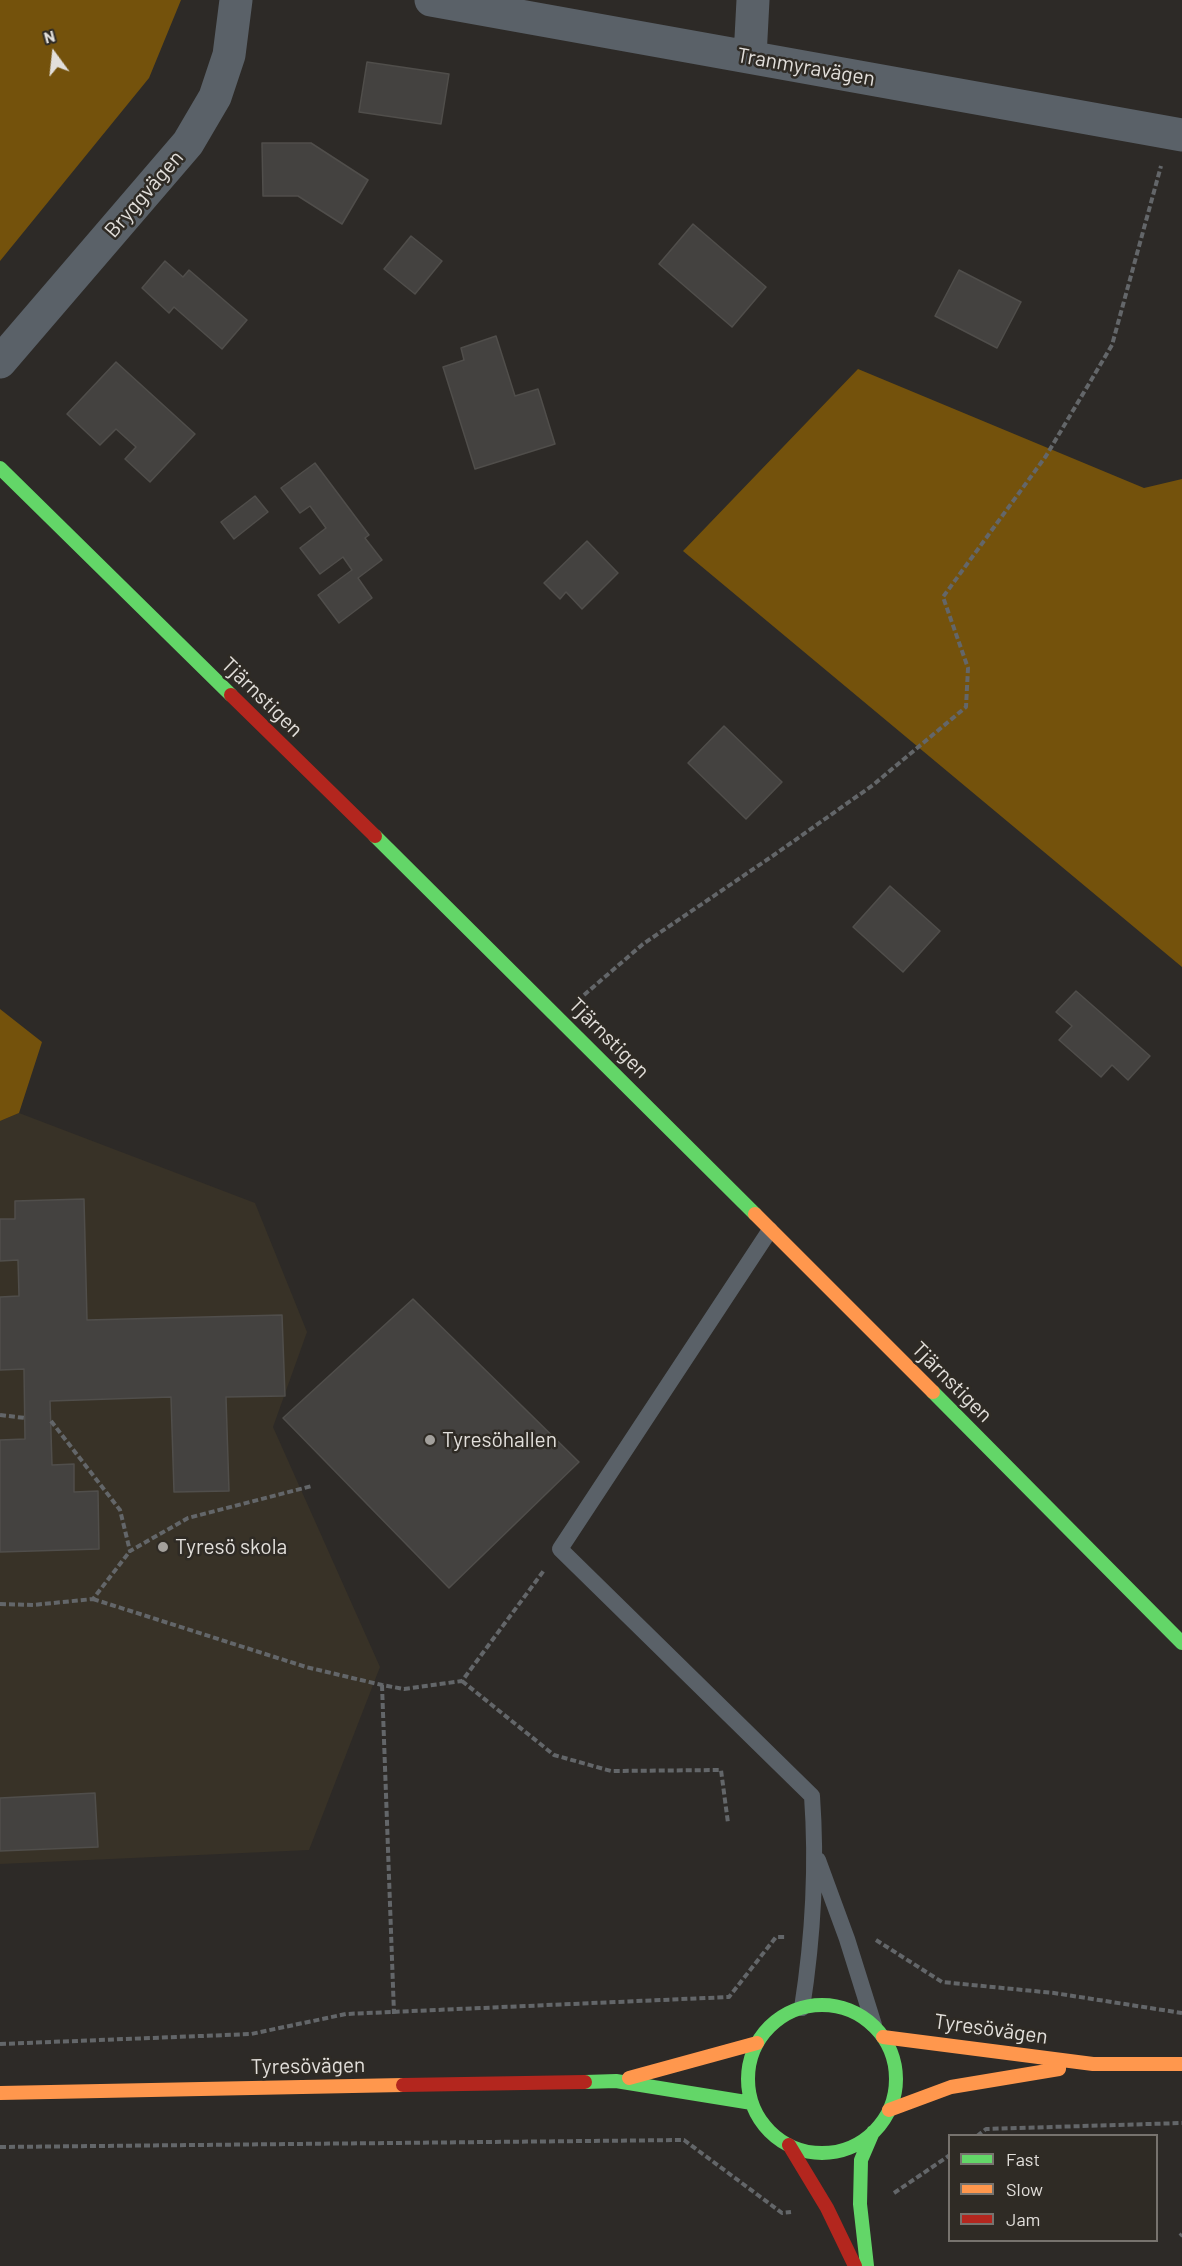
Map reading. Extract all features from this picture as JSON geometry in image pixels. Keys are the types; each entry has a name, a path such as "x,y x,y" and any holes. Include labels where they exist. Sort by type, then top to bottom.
{"street":[{"name":"Bryggvägen","path":"0,362 188,143 215,97 229,55 236,0"},
{"name":"Tranmyravägen","path":"431,0 1176,134"},
{"path":"750,57 753,0"},
{"name":"Tjärnstigen","path":"0,468 559,1017 1182,1643"},
{"name":"Tyresövägen","path":"821,2004 846,2007 878,2031 891,2051 896,2078 889,2110 882,2123 873,2132 846,2149 814,2152 789,2145 777,2138 763,2123 752,2103 747,2080 757,2043 784,2015 821,2004"},
{"name":"Tyresövägen","path":"878,2031 1093,2064 1182,2064"},
{"name":"Tyresövägen","path":"616,2081 757,2043"},
{"name":"Tyresövägen","path":"889,2110 951,2087 1093,2064"},
{"name":"Tyresövägen","path":"0,2093 616,2081 752,2103"},
{"path":"867,2266 860,2204 861,2160 873,2132"},
{"path":"789,2145 827,2208 855,2266"}],"lane":[{"path":"771,1230 560,1549 812,1796 816,1853 808,1970 802,2008"},
{"path":"816,1853 878,2031"}],"path":[{"path":"559,1017 643,944 873,784 966,707 968,668 943,597 1046,456 1112,345 1176,134"},
{"path":"0,1415 25,1418"},
{"path":"51,1421 120,1510 130,1551"},
{"path":"93,1599 130,1551 188,1518 312,1486"},
{"path":"0,1604 33,1605 93,1599 306,1667 404,1689 462,1681 560,1549"},
{"path":"462,1681 554,1755 611,1772 721,1770 728,1823"},
{"path":"382,1685 394,2014"},
{"path":"0,2044 251,2034 346,2014 394,2014 729,1997 776,1937 809,1937"},
{"path":"847,1938 874,1939 942,1982 1054,1993 1182,2013"},
{"path":"980,2134 986,2129 1182,2123"},
{"path":"0,2147 684,2140 782,2213 827,2208"},
{"path":"860,2204 882,2202 948,2156"}],"shaded area":[{"path":"0,0 181,0 149,78 0,261"},
{"path":"858,369 1144,488 1182,479 1182,967 683,551"},
{"path":"0,1009 42,1042 19,1113 0,1121"},
{"name":"Tyresö skola","path":"19,1113 255,1203 307,1332 273,1427 380,1667 309,1850 0,1864 0,1121"}],"building":[{"path":"367,62 449,74 441,124 359,112"},
{"path":"262,143 311,143 368,180 342,224 298,196 263,196"},
{"path":"693,224 766,287 732,327 659,264"},
{"path":"411,236 442,261 415,294 384,269"},
{"path":"165,261 183,277 189,270 247,320 222,349 174,307 169,313 142,288"},
{"path":"959,270 1021,302 997,348 935,316"},
{"path":"496,336 515,396 538,389 555,444 475,469 443,367 464,360 461,348"},
{"path":"116,362 195,434 150,482 125,459 136,447 116,429 100,445 67,414"},
{"path":"315,463 369,535 365,538 382,560 358,578 372,598 339,623 318,595 352,570 343,557 320,574 300,548 326,528 310,506 300,513 281,488"},
{"path":"255,496 268,512 234,539 221,522"},
{"path":"587,541 618,573 582,609 566,592 560,599 544,583"},
{"path":"724,726 782,782 746,819 688,763"},
{"path":"890,886 940,931 903,972 853,927"},
{"path":"1076,991 1150,1056 1128,1080 1112,1065 1101,1077 1059,1040 1072,1026 1056,1012"},
{"name":"Tyresö skola","path":"84,1199 87,1320 282,1315 285,1396 226,1397 229,1491 174,1492 171,1397 50,1401 52,1465 74,1464 74,1492 98,1491 99,1549 0,1552 0,1440 25,1439 24,1369 0,1370 0,1297 19,1296 18,1260 0,1261 0,1219 15,1219 15,1201"},
{"name":"Tyresöhallen","path":"413,1299 579,1462 449,1588 283,1418"},
{"path":"95,1793 98,1847 0,1851 0,1798"}],"traffic: fast":[{"path":"0,468 231,695"},
{"path":"375,836 755,1214"},
{"path":"933,1392 1182,1643"},
{"path":"822,2005 850,2011 874,2027 890,2051 896,2079 890,2107 874,2131 850,2147 822,2153 794,2147 770,2131 754,2107 748,2079 754,2051 770,2027 794,2011 822,2005"},
{"path":"585,2082 616,2081 752,2103"},
{"path":"867,2266 860,2204 861,2160 873,2132"}],"traffic: slow":[{"path":"755,1214 933,1392"},
{"path":"883,2037 1093,2064 1182,2064"},
{"path":"629,2078 757,2043"},
{"path":"889,2110 951,2087 1059,2069"},
{"path":"0,2093 403,2085"}],"traffic: jam":[{"path":"231,695 375,836"},
{"path":"403,2085 585,2082"},
{"path":"789,2145 827,2208 855,2266"}],"place":[{"name":"Tyresöhallen","path":"430,1440"},
{"name":"Tyresö skola","path":"163,1547"}]}
